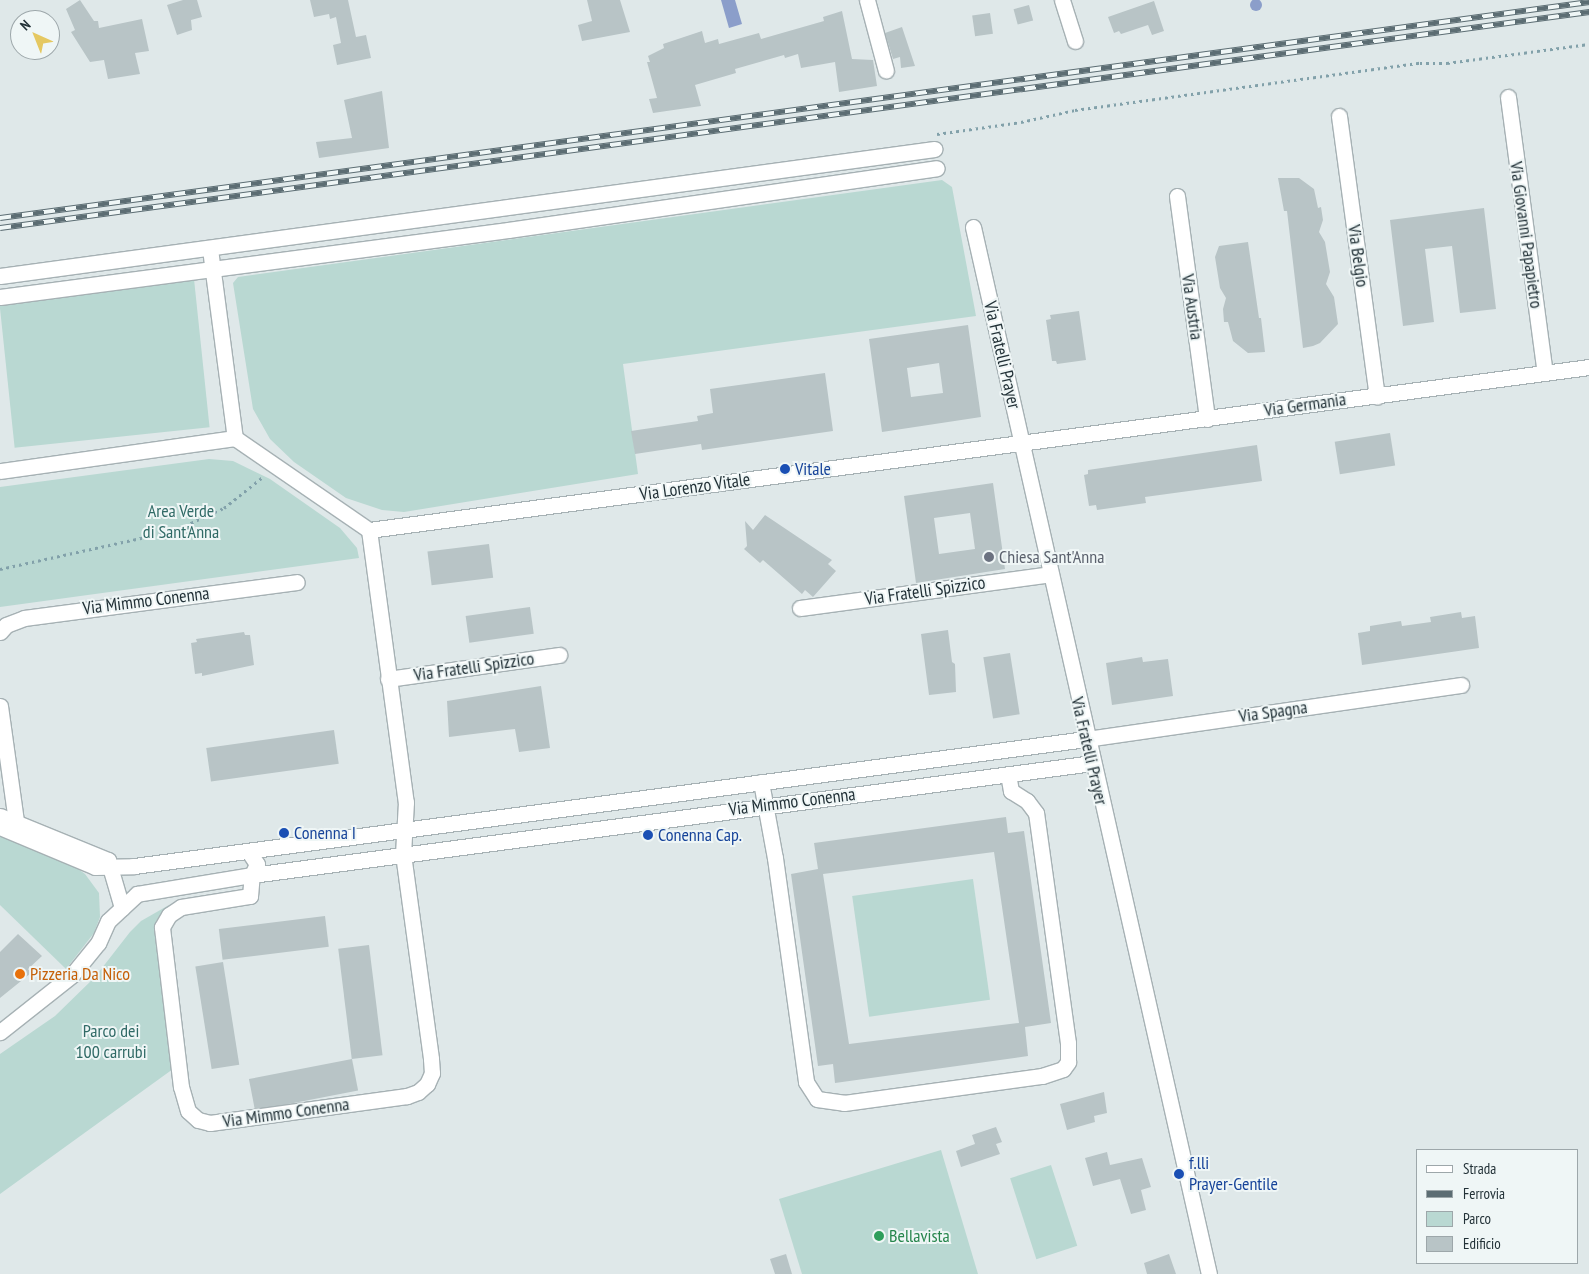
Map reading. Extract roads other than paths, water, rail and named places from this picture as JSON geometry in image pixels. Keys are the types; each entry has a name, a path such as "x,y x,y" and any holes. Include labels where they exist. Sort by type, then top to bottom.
{"street":[{"path":"867,0 886,71"},
{"path":"1062,0 1075,40"},
{"name":"Via Giovanni Papapietro","path":"1508,97 1545,373"},
{"name":"Via Belgio","path":"1339,116 1377,396"},
{"path":"0,276 210,249 934,149"},
{"path":"0,297 937,168"},
{"name":"Via Austria","path":"1177,196 1207,418"},
{"name":"Via Fratelli Prayer","path":"973,227 1086,738 1208,1274"},
{"path":"210,249 235,438"},
{"name":"Via Germania","path":"1022,444 1589,367"},
{"path":"0,471 235,438 369,530 406,802 407,831"},
{"name":"Via Lorenzo Vitale","path":"369,530 1022,444"},
{"name":"Via Fratelli Spizzico","path":"800,608 1050,574"},
{"name":"Via Mimmo Conenna","path":"0,632 6,625 24,618 297,582"},
{"name":"Via Fratelli Spizzico","path":"388,679 559,655"},
{"name":"Via Spagna","path":"1086,738 1460,685"},
{"path":"0,706 16,822"},
{"name":"Via Mimmo Conenna","path":"0,827 95,867 112,868 407,831 1086,738"},
{"name":"Via Mimmo Conenna","path":"0,1032 72,975 98,943 108,922 137,894 252,874 1092,763"},
{"path":"761,782 775,858 806,1082 817,1099 844,1104 1042,1076 1063,1069 1068,1062 1067,1034 1036,813 1027,802 1010,791 1008,774"},
{"path":"731,786 736,809"},
{"path":"0,816 108,860 112,868 122,908"},
{"name":"Via Mimmo Conenna","path":"249,852 257,864 252,874 250,896 182,907 169,915 162,927 183,1100 188,1111 198,1120 210,1123 407,1096 427,1084 432,1073 431,1059 404,854 407,831"},
{"path":"290,845 288,858 298,869"}],"water":[{"path":"1254,-1 1258,-1 1262,5 1258,11 1254,11 1250,7 1250,3"},
{"path":"721,0 735,0 742,24 729,28"}],"railway":[{"path":"0,218 1589,2"},
{"path":"0,228 1589,12"}],"place":[{"name":"Vitale","path":"785,469"},
{"name":"Chiesa Sant'Anna","path":"989,557"},
{"name":"Conenna I","path":"284,833"},
{"name":"Conenna Cap.","path":"648,835"},
{"name":"Pizzeria Da Nico","path":"20,974"},
{"name":"f.lli Prayer-Gentile","path":"1179,1174"},
{"name":"Bellavista","path":"879,1236"}],"park label":[{"name":"Area Verde di Sant'Anna","path":"181,522"},
{"name":"Parco dei 100 carrubi","path":"111,1042"}]}
